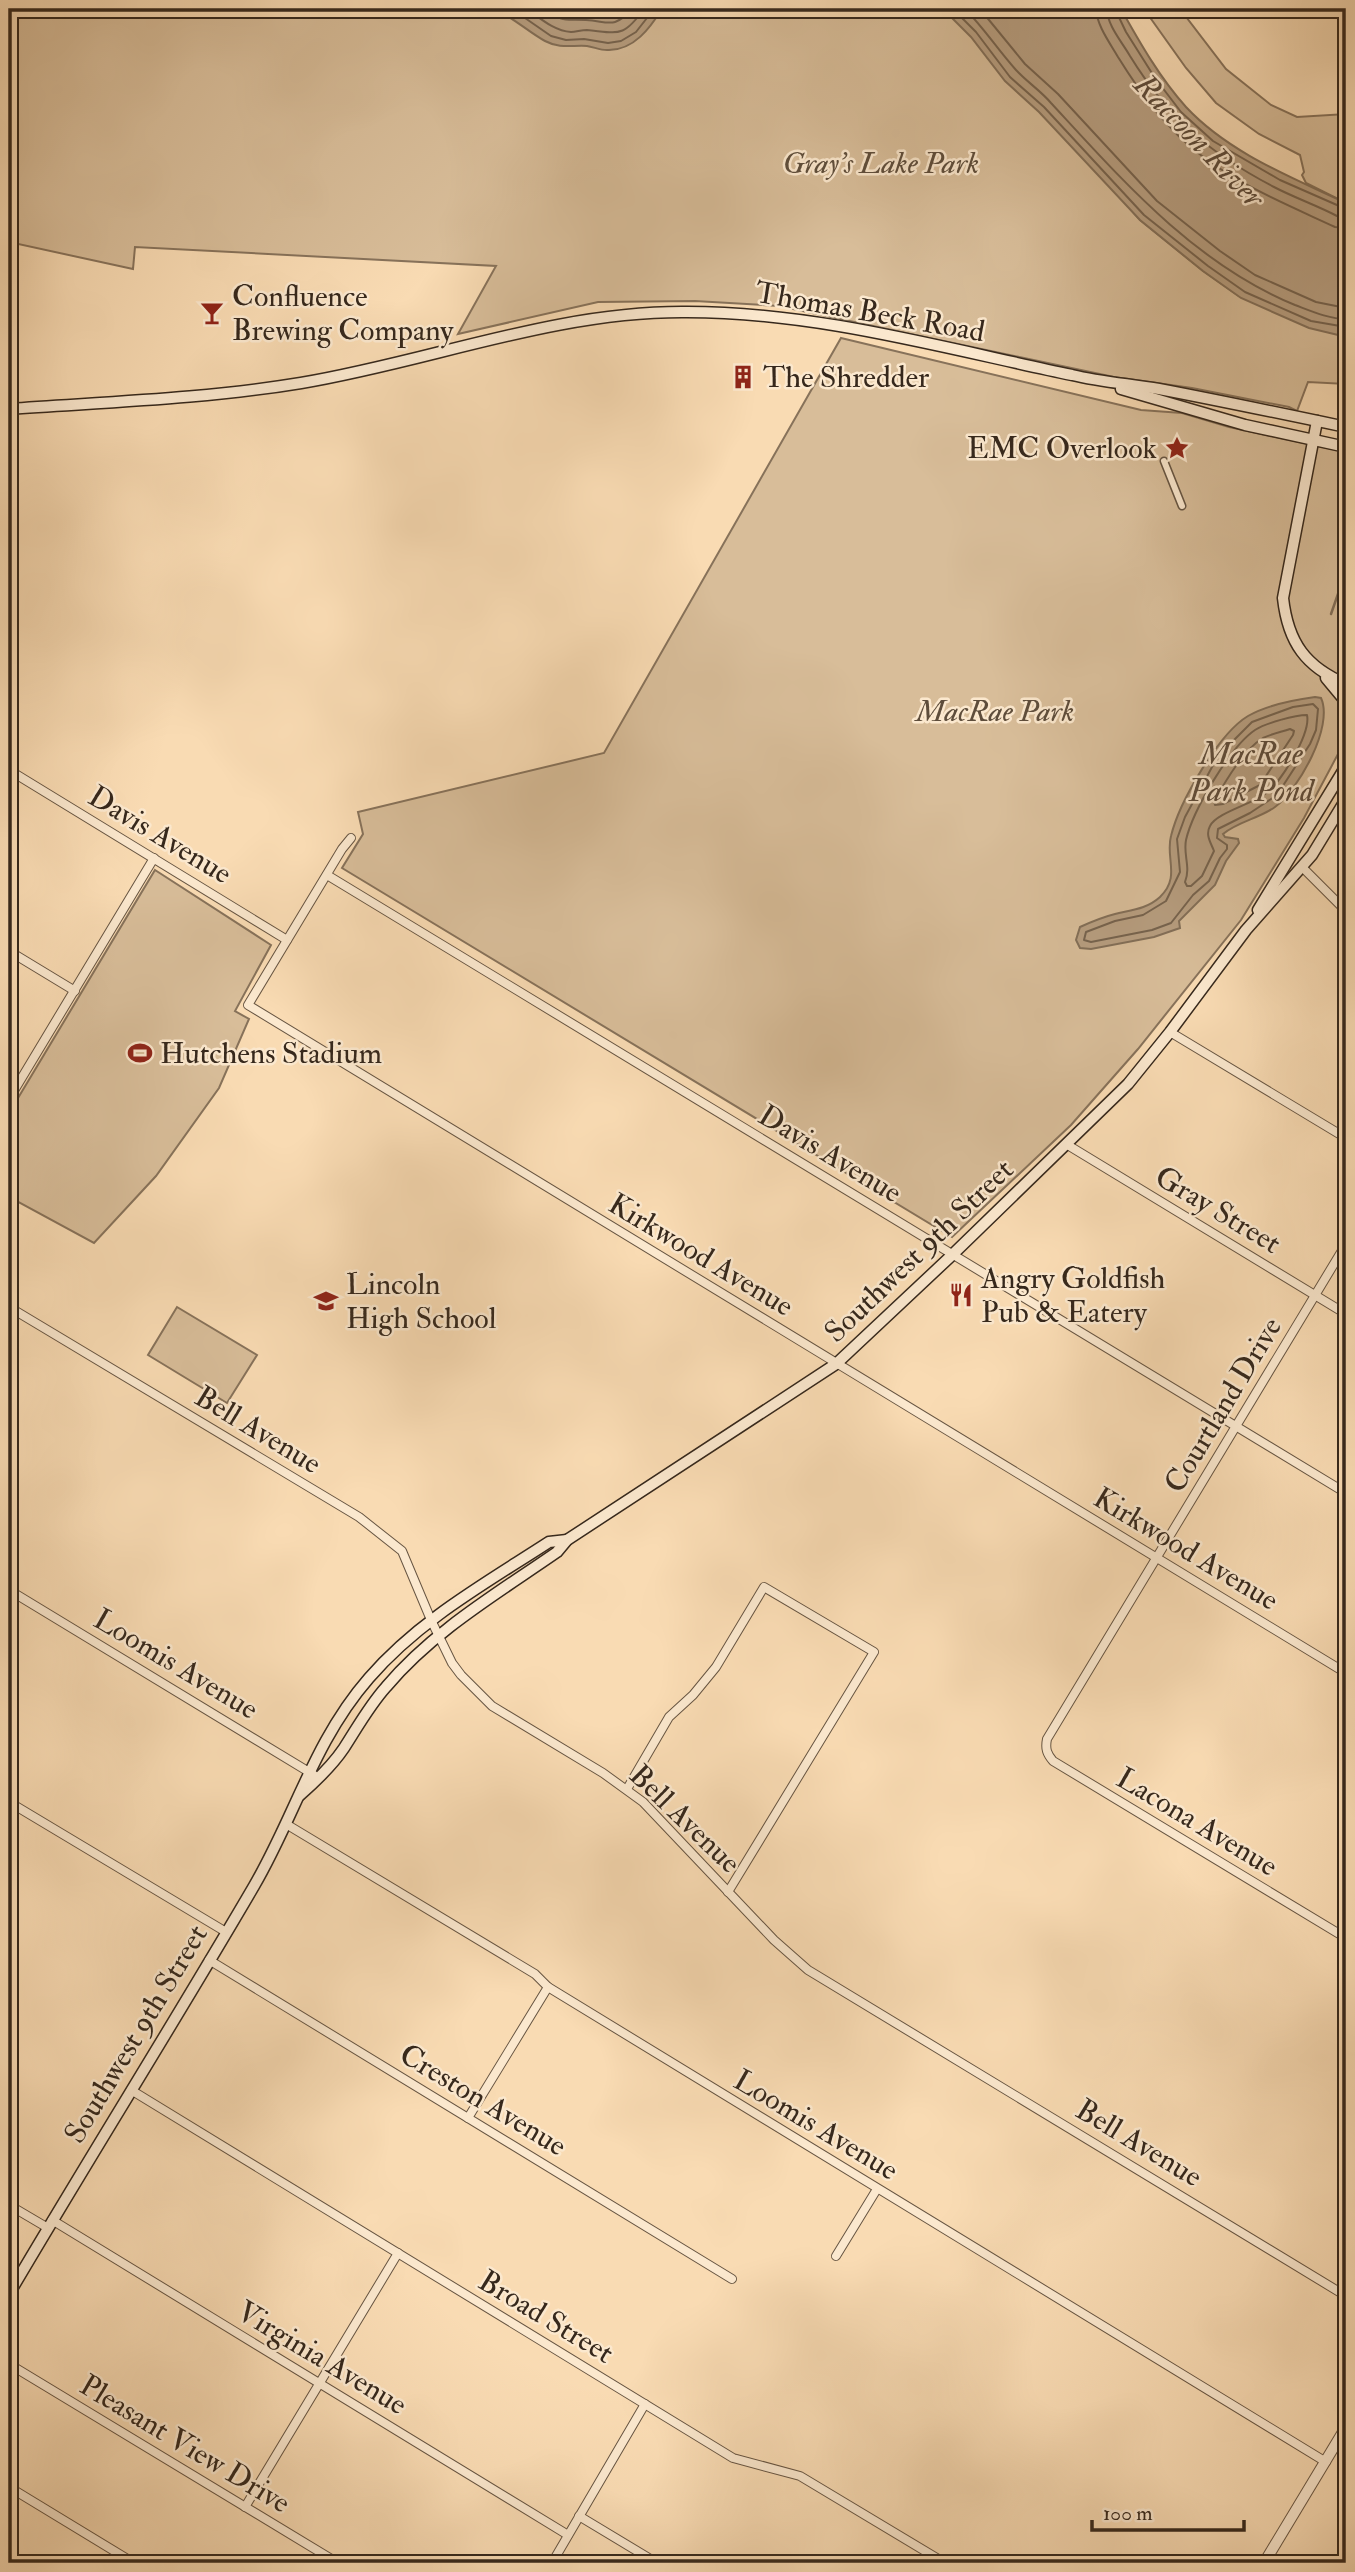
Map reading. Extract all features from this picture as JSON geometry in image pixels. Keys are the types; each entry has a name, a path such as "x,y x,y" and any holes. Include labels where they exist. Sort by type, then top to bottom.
{"main road":[{"name":"Thomas Beck Road","path":"9,409 184,397 302,383 608,317 680,312 751,313 838,325 1099,381 1245,425 1313,442 1346,447"},
{"name":"Thomas Beck Road","path":"1099,381 1154,388 1346,427"},
{"path":"1317,421 1283,598 1291,634 1301,651 1346,702"},
{"path":"1322,673 1346,684"},
{"name":"Southwest 9th Street","path":"1246,930 1344,770"},
{"name":"Southwest 9th Street","path":"300,1796 320,1778 343,1750 384,1688 410,1660 439,1635 557,1552 567,1540 836,1364 953,1255 1128,1084 1246,930 1302,867 1346,799"},
{"name":"Southwest 9th Street","path":"9,2294 255,1886 300,1796 309,1771 342,1713 368,1679 431,1620 549,1542 567,1540"}],"street":[{"path":"1164,461 1182,506"},
{"name":"Davis Avenue","path":"9,770 288,940"},
{"path":"288,940 351,838"},
{"path":"9,1099 154,858"},
{"path":"1302,867 1346,911"},
{"name":"Davis Avenue","path":"327,875 1346,1493"},
{"name":"Kirkwood Avenue","path":"288,940 248,1005 1346,1673"},
{"path":"9,951 75,991"},
{"path":"1170,1032 1346,1138"},
{"name":"Gray Street","path":"1066,1144 1346,1314"},
{"name":"Courtland Drive","path":"1052,1733 1346,1244"},
{"name":"Bell Avenue","path":"9,1307 359,1517 402,1550 431,1620 461,1675 492,1706 626,1788 774,1940 808,1970 1346,2296"},
{"path":"626,1788 670,1717 716,1667 764,1587 874,1652 728,1892"},
{"name":"Loomis Avenue","path":"9,1590 320,1778"},
{"name":"Lacona Avenue","path":"1052,1733 1047,1739 1046,1747 1048,1756 1053,1761 1346,1938"},
{"path":"9,1802 226,1932"},
{"name":"Loomis Avenue","path":"286,1824 535,1973 548,1987 1326,2462"},
{"name":"Creston Avenue","path":"209,1960 732,2279"},
{"path":"468,2118 548,1987"},
{"name":"Broad Street","path":"131,2090 733,2458 800,2476 945,2563"},
{"path":"836,2256 877,2189"},
{"name":"Virginia Avenue","path":"9,2205 50,2224 319,2383 568,2535"},
{"path":"245,2507 398,2253"},
{"name":"Pleasant View Drive","path":"9,2364 338,2563"},
{"path":"551,2563 645,2404"},
{"path":"1264,2563 1346,2427"},
{"path":"9,2487 134,2563"},
{"path":"579,2516 657,2563"}],"green space":[{"name":"Gray's Lake Park","path":"9,9 948,9 995,56 1140,220 1239,296 1346,334 1346,384 1308,382 1297,411 1289,407 1192,388 1114,377 779,306 695,301 598,302 458,334 496,266 135,247 133,269 9,242"},
{"path":"1144,9 1180,9 1226,69 1271,105 1297,117 1346,114 1346,203 1306,183 1302,175 1304,172 1300,155 1259,134 1216,103 1186,68"},
{"name":"MacRae Park","path":"841,338 1141,410 1182,413 1229,427 1346,452 1346,739 1304,818 1241,920 1138,1049 1071,1125 952,1237 342,868 363,834 358,812 604,753"},
{"name":"Hutchens Stadium","path":"155,870 271,945 235,1011 249,1019 219,1088 156,1176 94,1243 9,1197 9,1113"},
{"path":"177,1307 257,1355 227,1403 148,1355"}],"water":[{"path":"494,9 662,9 647,30 634,42 618,49 606,50 550,43"},
{"name":"Raccoon River","path":"943,9 1121,9 1168,84 1203,123 1241,151 1346,203 1346,334 1338,335 1309,328 1241,298 1203,271 1140,220 1039,112 1005,81 971,37"},
{"name":"MacRae Park Pond","path":"1315,697 1321,698 1323,724 1304,772 1275,807 1223,834 1225,837 1238,839 1239,843 1226,861 1215,885 1179,921 1180,928 1154,937 1091,949 1080,948 1076,940 1080,927 1144,907 1166,890 1171,875 1170,844 1175,822 1201,770 1236,725 1263,709"}],"waterway":[{"path":"1331,614 1346,571"}],"place":[{"name":"Confluence Brewing Company","path":"212,313"},
{"name":"The Shredder","path":"743,377"},
{"name":"EMC Overlook","path":"1177,448"},
{"name":"Hutchens Stadium","path":"140,1053"},
{"name":"Angry Goldfish Pub & Eatery","path":"961,1295"},
{"name":"Lincoln High School","path":"326,1301"}]}
